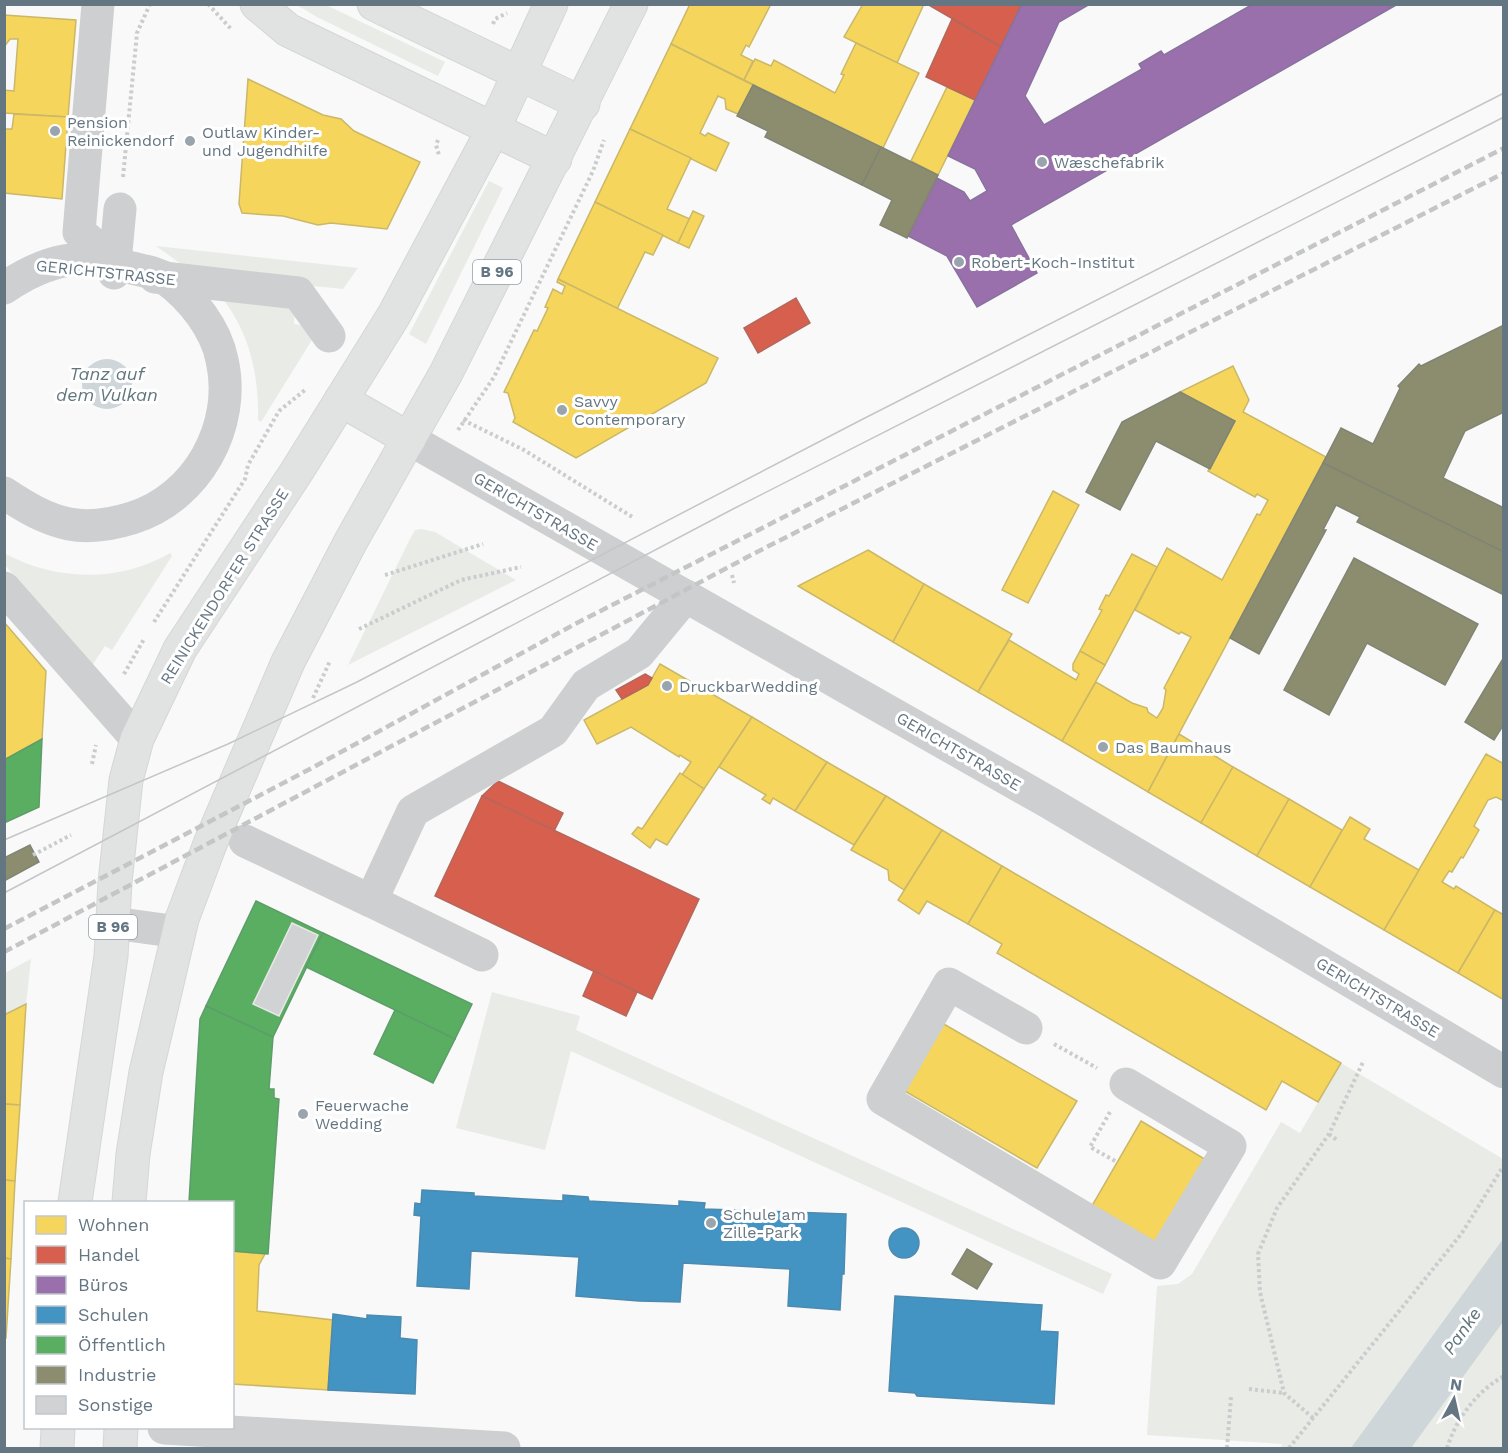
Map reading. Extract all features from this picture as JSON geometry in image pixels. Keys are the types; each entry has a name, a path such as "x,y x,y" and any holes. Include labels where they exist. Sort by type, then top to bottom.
{"main road":[{"path":"257,4 288,30 555,159"},
{"path":"374,4 583,104 631,4"},
{"name":"REINICKENDORFER STRASSE","path":"75,1201 111,956 126,780 136,739 180,649 394,315 493,130 551,4"},
{"name":"B 96","path":"129,1201 146,1072 179,932 210,844 288,662 351,541 446,373 583,104"},
{"path":"341,400 409,439"},
{"path":"57,1449 58,1429"},
{"path":"120,1449 121,1429"}],"street":[{"path":"98,4 79,232 115,268"},
{"path":"115,268 120,208"},
{"path":"4,288 31,270 70,258 115,268"},
{"name":"GERICHTSTRASSE","path":"4,262 43,266"},
{"name":"GERICHTSTRASSE","path":"115,268 165,278 298,293 329,336"},
{"path":"4,493 32,512 70,524 112,524 148,513 187,486 214,447 226,399 222,360 207,321 165,278"},
{"name":"GERICHTSTRASSE","path":"409,439 1048,802 1503,1072"},
{"path":"4,588 136,739"},
{"path":"371,902 413,811 554,731 586,685 639,653 686,596"},
{"path":"245,841 482,956"},
{"name":"B 96","path":"113,923 179,932"},
{"path":"1026,1028 949,984 883,1099 1160,1263 1230,1146 1126,1084"},
{"path":"180,1429 504,1449"}],"path":[{"path":"120,208 137,33 150,4"},
{"path":"490,381 593,171 604,138"},
{"path":"199,551 245,479 249,465 279,411 305,390"},
{"path":"502,441 524,450 634,518"},
{"path":"385,575 483,543"},
{"path":"360,629 461,580 521,567"},
{"path":"33,855 71,835"},
{"path":"1026,1028 1126,1084 1090,1148 1117,1162"},
{"path":"1284,1393 1260,1292 1258,1254 1277,1208 1329,1134 1364,1060"},
{"path":"1329,1134 1337,1140"},
{"path":"1289,1449 1462,1233 1503,1165"},
{"path":"1447,1449 1453,1430 1471,1405 1489,1384 1503,1376"},
{"path":"1249,1389 1284,1393 1313,1418"},
{"path":"1227,1449 1231,1397"}],"shaded area":[{"path":"297,5 326,5 445,62 438,76"},
{"path":"489,181 503,188 426,344 409,334"},
{"path":"156,246 358,268 343,289 195,274"},
{"path":"219,294 295,302 294,324 320,327 261,422 258,420 254,369 245,337"},
{"path":"415,530 435,532 516,580 348,665 409,541"},
{"path":"4,553 44,569 87,575 130,570 170,553 172,556 112,650 105,646 91,667 5,565"},
{"path":"31,959 26,1004 5,1015 5,973"},
{"path":"492,992 580,1016 576,1030 1112,1274 1103,1294 571,1051 545,1150 456,1128"},
{"path":"1341,1063 1503,1159 1503,1448 1280,1448 1282,1444 1147,1435 1157,1286 1178,1284 1192,1274 1281,1122 1300,1133"}],"water":[{"name":"Tanz auf dem Vulkan","path":"107,359 121,363 128,370 132,384 128,398 121,405 107,409 93,405 86,398 82,384 86,370 93,363"},
{"name":"Panke","path":"1503,1239 1503,1322 1411,1448 1351,1448"}],"building: Wohnen":[{"path":"690,4 771,4 749,47 746,45 741,55 753,61 744,80 671,44"},
{"path":"863,4 924,4 897,63 844,37"},
{"path":"4,15 76,20 68,117 4,113 4,90 14,91 18,39 10,39 4,47"},
{"path":"856,43 919,73 883,148 744,80 755,59 771,66 774,60 835,93 844,75 841,74"},
{"path":"671,44 753,85 738,114 726,109 725,99 718,96 700,133 705,136 708,133 729,143 716,171 630,129"},
{"path":"248,79 323,115 341,119 354,131 420,162 387,229 331,223 318,225 283,216 242,213 239,204"},
{"path":"947,87 975,100 938,175 911,161"},
{"path":"14,114 68,117 62,199 4,193 4,129 12,129"},
{"path":"630,129 691,158 667,209 690,219 678,243 595,202"},
{"path":"595,202 663,235 653,255 645,252 617,309 558,279"},
{"path":"693,211 704,216 689,248 678,243"},
{"path":"558,279 718,358 706,383 576,458 513,422 515,418 508,393 504,392 534,330 537,331 548,308 545,307 553,289 562,294 565,286 557,282"},
{"path":"1233,366 1249,400 1243,412 1326,457 1148,792 1062,741 1096,682 1132,703 1147,708 1148,712 1157,718 1163,708 1166,690 1164,688 1191,637 1181,632 1179,634 1135,610 1167,548 1222,580 1257,514 1260,515 1268,500 1257,494 1255,497 1208,471 1235,421 1180,392"},
{"path":"1053,491 1079,505 1028,603 1002,590"},
{"path":"868,550 924,584 893,642 798,586"},
{"path":"1132,554 1157,567 1105,665 1080,651 1102,610 1099,609 1106,595 1109,596"},
{"path":"924,584 1012,634 978,692 893,642"},
{"path":"4,622 46,671 42,739 4,760"},
{"path":"1009,640 1076,680 1079,674 1073,670 1073,664 1080,651 1105,665 1062,741 978,692"},
{"path":"660,664 752,717 704,789 682,775 691,762 680,755 679,757 631,727 597,744 584,720 648,685"},
{"path":"752,717 827,762 795,811 773,798 770,804 762,799 766,795 719,767"},
{"path":"1179,734 1233,767 1201,823 1148,792"},
{"path":"1486,754 1504,764 1504,801 1496,797 1488,800 1474,826 1479,830 1463,858 1461,857 1452,872 1449,871 1442,882 1454,889 1456,886 1495,910 1458,973 1384,930"},
{"path":"827,762 886,796 854,845 795,811"},
{"path":"1233,767 1289,799 1257,856 1201,823"},
{"path":"680,773 704,789 667,845 656,839 650,848 632,834 638,827 642,829"},
{"path":"886,796 942,830 904,890 889,880 888,870 851,850"},
{"path":"1289,799 1342,830 1310,887 1257,856"},
{"path":"1350,817 1370,829 1364,839 1419,870 1384,930 1310,887"},
{"path":"942,830 1002,866 968,924 927,901 919,914 898,900"},
{"path":"1002,866 1341,1063 1318,1102 1282,1081 1266,1110 997,953 1002,944 968,924"},
{"path":"1495,910 1504,915 1504,1000 1458,973"},
{"path":"26,1004 20,1105 4,1104 4,1015"},
{"path":"942,1023 1077,1101 1037,1168 903,1090"},
{"path":"4,1104 20,1105 15,1181 4,1180"},
{"path":"1141,1121 1208,1161 1156,1250 1089,1211"},
{"path":"4,1180 15,1181 11,1259 4,1258"},
{"path":"234,1251 265,1254 259,1265 257,1311 333,1320 328,1390 234,1384"},
{"path":"4,1258 11,1259 6,1338 4,1338"}],"building: Handel":[{"path":"927,4 1022,4 1001,47"},
{"path":"952,19 1001,47 975,100 926,77"},
{"path":"796,298 810,323 758,353 744,328"},
{"path":"645,674 652,678 648,685 622,699 616,690"},
{"path":"498,781 563,813 554,831 482,796"},
{"path":"482,796 699,899 652,999 435,896"},
{"path":"594,971 637,992 626,1016 583,996"}],"building: Büros":[{"name":"Wæschefabrik","path":"1022,4 1090,4 1059,22 1025,96 1044,125 1142,69 1139,64 1161,51 1164,55 1253,4 1398,4 1011,225 1037,273 977,307 947,256 908,236 937,178 964,192 970,201 987,191 975,169 948,156"}],"building: Schulen":[{"path":"422,1190 474,1193 474,1196 563,1201 563,1195 588,1197 589,1201 679,1206 679,1201 705,1203 704,1209 846,1214 840,1310 788,1306 790,1269 683,1263 680,1302 576,1296 579,1257 471,1251 469,1289 417,1286 421,1216 414,1215 415,1203 421,1204"},
{"path":"904,1228 915,1232 919,1243 915,1254 904,1258 893,1254 889,1243 893,1232"},
{"path":"895,1296 1042,1305 1040,1331 1058,1332 1054,1404 917,1396 915,1393 889,1391"},
{"path":"333,1314 367,1319 367,1315 401,1317 400,1338 417,1340 415,1394 328,1390"}],"building: Öffentlich":[{"path":"42,739 39,807 4,823 4,760"},
{"path":"256,901 323,933 273,1037 206,1006"},
{"path":"323,933 472,1004 455,1039 306,967"},
{"path":"206,1006 273,1037 269,1089 274,1089 274,1098 279,1099 268,1254 234,1251 234,1201 189,1201 200,1019"},
{"path":"395,1010 455,1039 433,1083 374,1054"}],"building: Industrie":[{"path":"753,85 881,147 862,185 765,137 768,131 737,116"},
{"path":"881,147 938,175 907,238 880,225 892,200 862,185"},
{"path":"1504,325 1504,412 1465,431 1443,478 1504,508 1504,552 1323,463 1341,428 1373,444 1400,388 1398,386 1419,364 1421,366"},
{"path":"1180,392 1235,421 1210,469 1156,441 1120,510 1086,492 1122,422"},
{"path":"1323,463 1504,552 1504,595 1357,522 1360,517 1336,505 1323,530 1326,530 1259,654 1230,638"},
{"path":"1354,558 1478,624 1445,685 1367,643 1329,715 1284,690"},
{"path":"1504,657 1504,724 1494,740 1465,722"},
{"path":"30,845 39,862 4,881 4,858"},
{"path":"967,1249 992,1264 977,1289 952,1274"}],"building: Sonstige":[{"path":"292,923 318,935 279,1016 253,1004"}],"tram line":[{"path":"4,840 228,744 357,682 861,420 1504,93"},
{"path":"4,893 733,509 1504,117"}],"railway":[{"path":"4,929 310,769 575,624 1504,148"},
{"path":"4,952 755,553 1504,173"}],"place":[{"name":"Pension Reinickendorf","path":"55,131"},
{"name":"Outlaw Kinder- und Jugendhilfe","path":"190,141"},
{"name":"Wæschefabrik","path":"1042,162"},
{"name":"Robert-Koch-Institut","path":"959,262"},
{"name":"Savvy Contemporary","path":"562,410"},
{"name":"DruckbarWedding","path":"667,686"},
{"name":"Das Baumhaus","path":"1103,747"},
{"name":"Feuerwache Wedding","path":"303,1114"},
{"name":"Schule am Zille-Park","path":"711,1223"}]}
